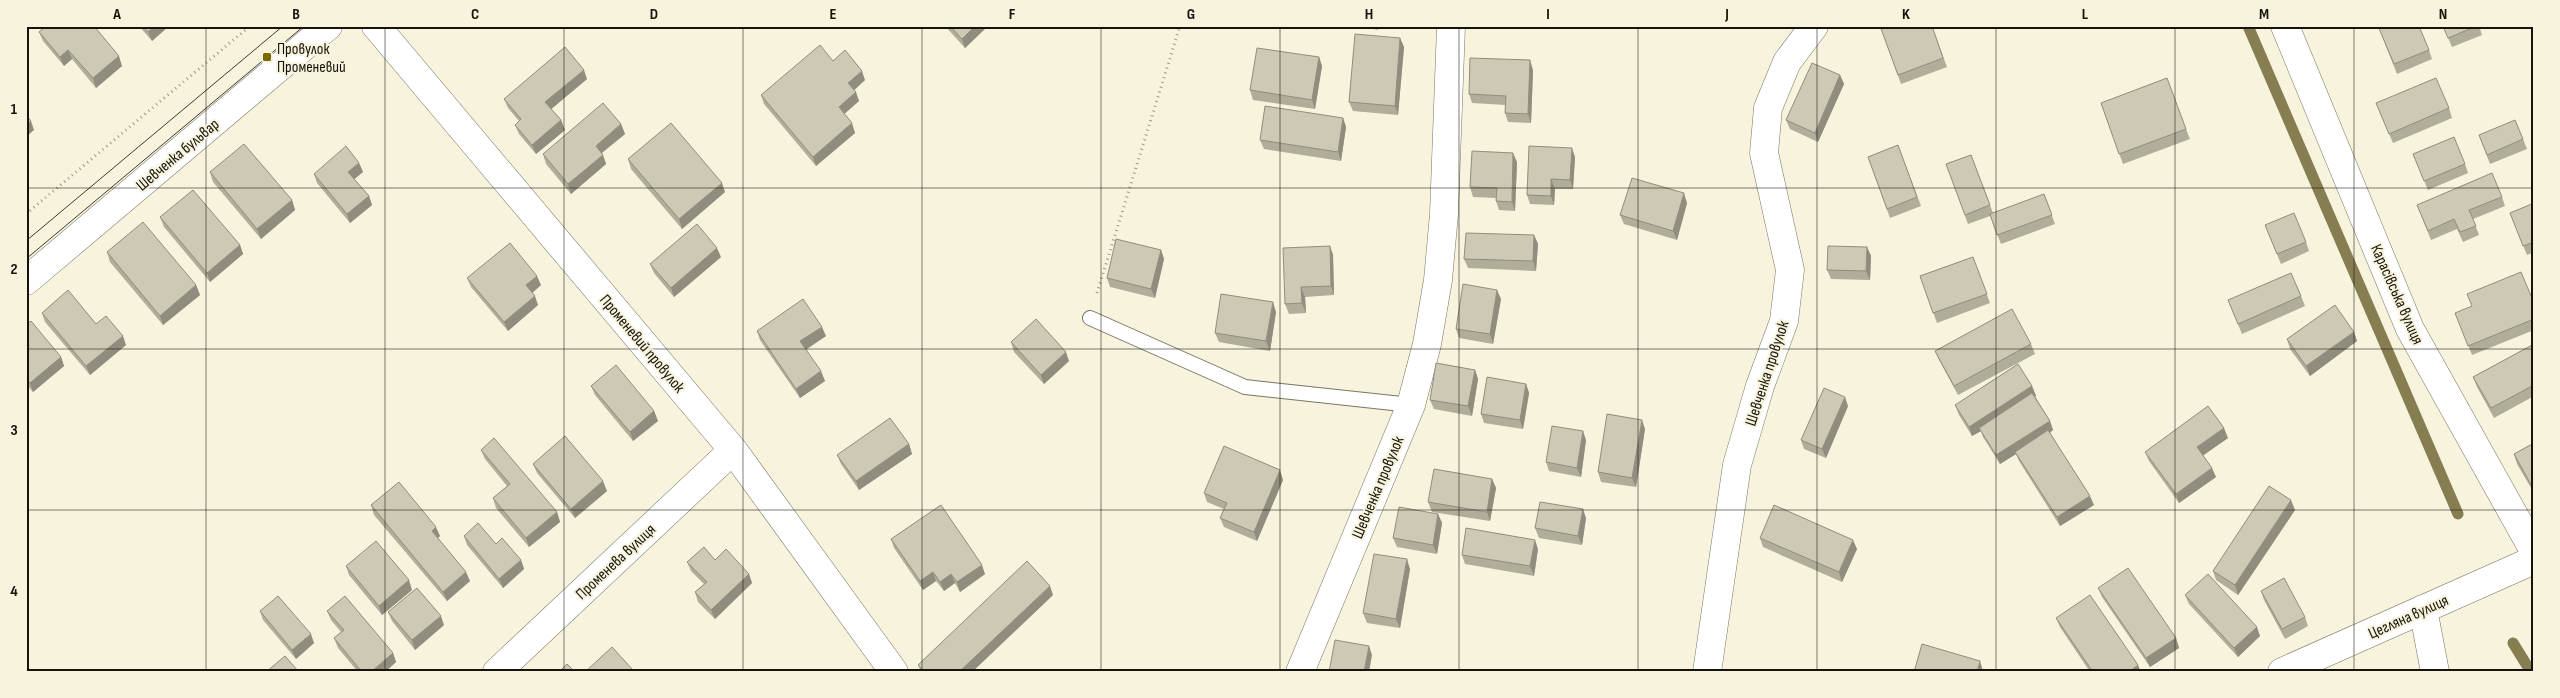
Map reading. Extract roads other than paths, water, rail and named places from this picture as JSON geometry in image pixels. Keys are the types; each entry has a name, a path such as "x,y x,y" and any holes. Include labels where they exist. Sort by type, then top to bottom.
{"street":[{"name":"Шевченка бульвар","path":"26,281 328,26"},
{"name":"Променевий провулок","path":"376,26 733,450 894,672"},
{"name":"Шевченка провулок","path":"1300,672 1411,405 1428,344 1438,280 1444,214 1451,26"},
{"name":"Шевченка провулок","path":"1706,672 1737,465 1760,386 1784,321 1790,270 1764,153 1768,108 1787,62 1814,26"},
{"name":"Карасівська вулиця","path":"2285,26 2410,329 2534,552"},
{"name":"Променева вулиця","path":"497,672 733,450"},
{"name":"Цегляна вулиця","path":"2282,672 2534,560"},
{"path":"2424,609 2435,672"}],"lane":[{"path":"1090,318 1245,387 1411,405"}],"waterway":[{"path":"2248,26 2458,514"},
{"path":"2513,643 2531,672"}],"tram line":[{"path":"26,241 283,26"},
{"path":"26,259 304,26"}],"place":[{"name":"Провулок Променевий","path":"267,57"}]}
